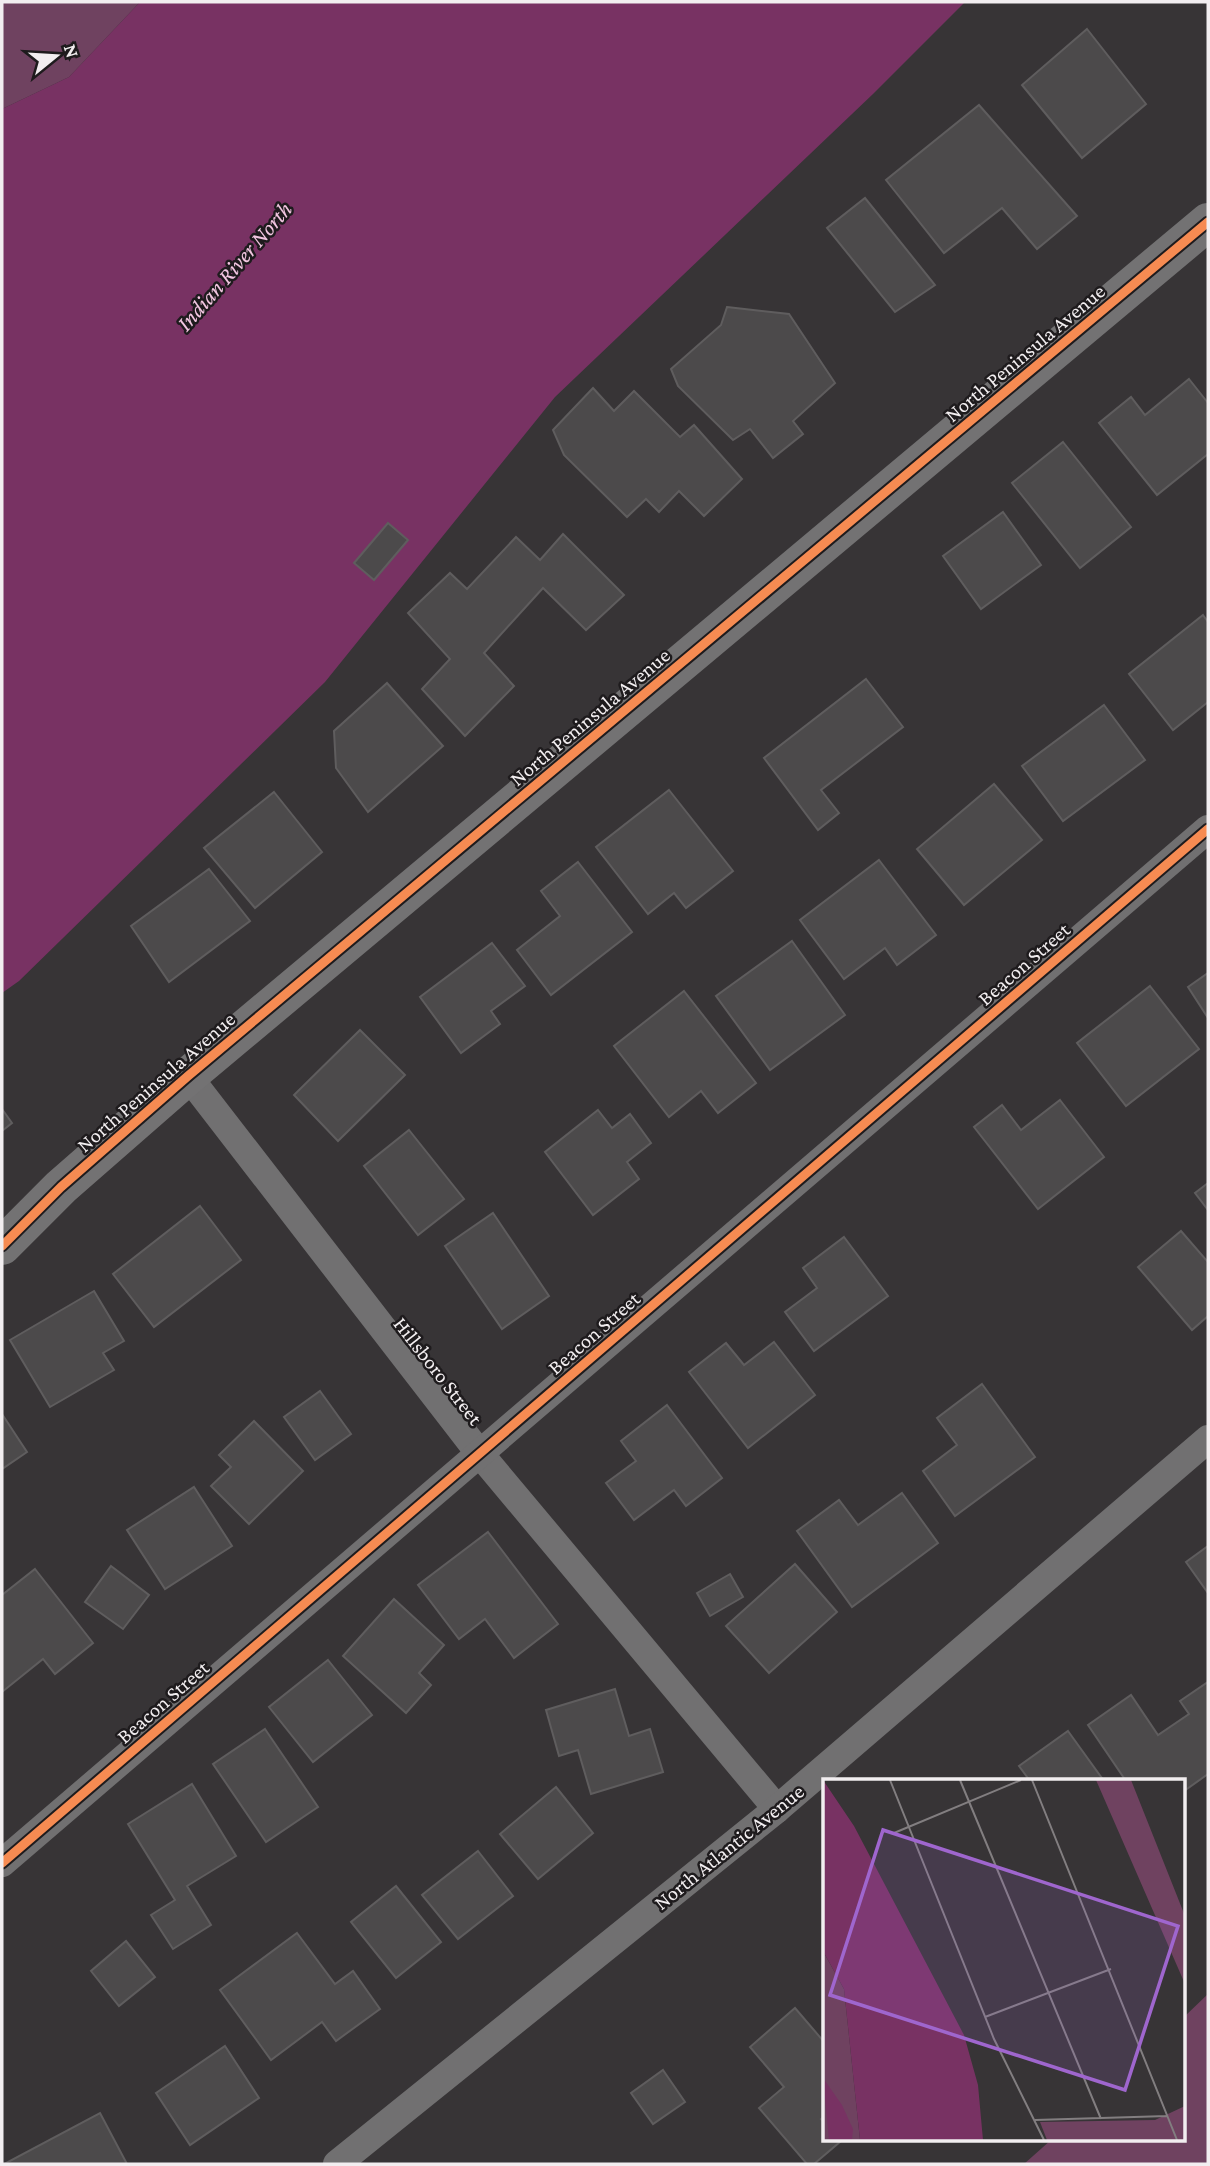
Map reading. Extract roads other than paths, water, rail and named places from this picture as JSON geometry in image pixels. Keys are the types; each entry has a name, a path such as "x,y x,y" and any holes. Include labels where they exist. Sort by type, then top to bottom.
{"street":[{"name":"North Peninsula Avenue","path":"2,1246 61,1187 188,1076 1208,222"},
{"name":"Beacon Street","path":"2,1863 1208,829"},
{"name":"Hillsboro Street","path":"188,1076 480,1454 777,1809"},
{"name":"North Atlantic Avenue","path":"337,2164 777,1809 1208,1439"}],"water":[{"name":"Indian River North","path":"140,2 965,2 873,94 555,397 325,682 19,981 2,993 2,109 69,77"}]}
